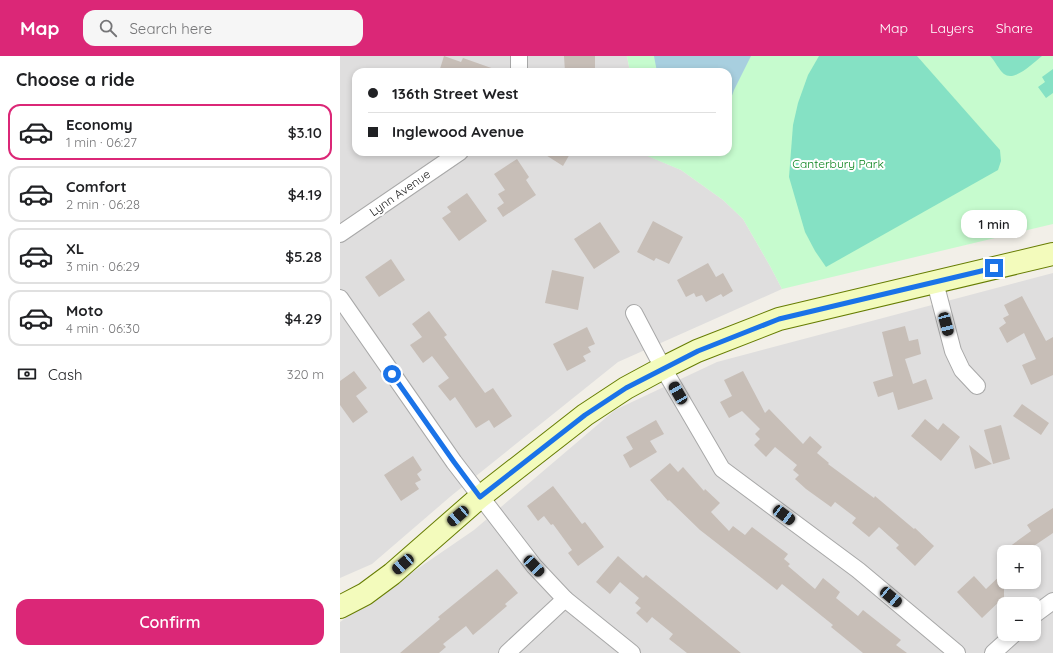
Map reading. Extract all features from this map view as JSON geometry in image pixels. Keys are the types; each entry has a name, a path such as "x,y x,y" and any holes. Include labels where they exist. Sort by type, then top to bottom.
{"street":[{"path":"519,56 519,68"},
{"name":"Lynn Avenue","path":"340,234 454,156"},
{"path":"340,607 365,594 392,574 480,497 585,415 626,388 663,368 698,351 779,319 1053,254"},
{"path":"935,282 953,352 962,370 976,386"},
{"path":"340,298 454,462 534,566 565,599 632,653"},
{"path":"634,313 663,368 722,469 858,570 957,653"},
{"path":"507,653 565,599"},
{"path":"1041,610 1053,601"},
{"path":"993,653 1006,641"}],"shaded area":[{"path":"340,56 627,56 629,68 352,68 352,156 648,156 681,170 723,200 743,219 782,289 618,362 451,496 372,564 340,578"},
{"path":"1053,273 1053,653 340,653 340,622 474,530 615,410 717,362"}],"green space":[{"name":"Canterbury Park","path":"627,56 1053,56 1053,224 782,289 743,219 723,200 681,170 647,156 732,156 732,68 629,68"},
{"path":"819,56 917,56 1000,150 1001,161 998,170 826,267 815,251 805,232 789,177 793,125 798,103 808,75"},
{"path":"990,56 1042,56 1024,71 1013,76 1008,76 1002,72"},
{"path":"1053,69 1053,93 1046,98 1038,87 1045,82 1042,77"}],"water":[{"path":"654,56 751,56 732,96 732,68 656,68"}],"building":[{"path":"444,56 461,62 463,58 491,68 440,68"},
{"path":"564,56 595,56 595,68 565,68"},
{"path":"547,156 569,156 563,166"},
{"path":"517,159 529,177 526,180 536,195 503,217 497,208 504,203 498,194 505,190 494,174"},
{"path":"467,193 487,221 459,241 442,218 451,212 447,207"},
{"path":"653,221 683,237 669,264 656,258 654,261 637,252"},
{"path":"600,222 620,252 594,269 574,239"},
{"path":"391,259 405,280 379,297 365,277"},
{"path":"708,263 716,277 723,273 733,291 723,297 721,294 706,302 702,295 696,297 694,293 686,297 677,280"},
{"path":"552,270 584,277 578,310 545,303"},
{"path":"1022,296 1046,341 1053,337 1053,375 1031,385 1022,365 1036,359 1024,333 1007,343 999,328 1006,323 1003,318 1009,315 1004,305"},
{"path":"429,311 447,335 444,337 485,393 493,388 512,416 494,428 489,420 476,428 455,397 450,401 438,386 449,378 432,356 423,363 410,345 422,337 412,324"},
{"path":"905,326 909,341 918,339 921,354 905,359 913,384 926,379 933,399 898,410 893,392 878,397 873,382 893,376 882,332"},
{"path":"587,327 595,344 588,347 591,352 583,356 586,361 567,371 553,344"},
{"path":"354,371 367,388 356,396 368,412 353,423 340,405 340,381"},
{"path":"743,371 765,413 769,409 803,444 810,436 822,447 817,453 829,463 828,464 874,498 875,496 914,529 915,528 934,546 915,566 896,548 899,545 879,527 869,537 852,523 856,518 835,502 831,507 806,489 795,479 799,475 793,470 797,465 775,447 766,457 754,445 760,439 755,434 760,429 742,411 729,418 720,402 732,396 724,380"},
{"path":"1022,404 1049,423 1041,435 1013,416"},
{"path":"925,419 938,430 943,423 960,437 941,461 911,436"},
{"path":"656,420 664,434 650,441 657,452 630,468 623,455 633,449 626,437"},
{"path":"1001,425 1010,459 993,464 984,430"},
{"path":"969,445 992,464 975,469"},
{"path":"413,456 422,470 417,474 421,480 415,483 419,489 401,501 384,475"},
{"path":"670,463 678,472 683,467 704,491 705,489 720,503 711,512 729,531 733,526 745,535 752,527 788,554 784,559 790,564 788,566 815,589 823,578 840,592 836,598 858,616 863,610 901,640 896,645 907,653 863,653 831,627 833,625 782,584 777,590 700,530 669,500 668,501 650,480"},
{"path":"553,486 582,524 585,522 604,547 578,566 568,553 572,550 553,524 551,525 544,516 538,521 527,506"},
{"path":"1053,508 1053,533 1035,545 1012,545 1031,531 1027,525"},
{"path":"618,556 643,578 646,575 741,653 687,653 669,639 673,634 652,617 647,623 636,613 641,608 635,603 639,598 620,582 610,594 596,582"},
{"path":"497,569 518,593 505,604 507,606 473,635 466,626 443,644 446,647 439,653 400,653 440,619 438,617"},
{"path":"974,576 986,589 997,579 997,589 1004,589 1004,597 997,597 997,604 982,618 957,592"}],"route":[{"path":"392,374 480,497 585,415 626,388 698,351 779,319 994,268"}]}
